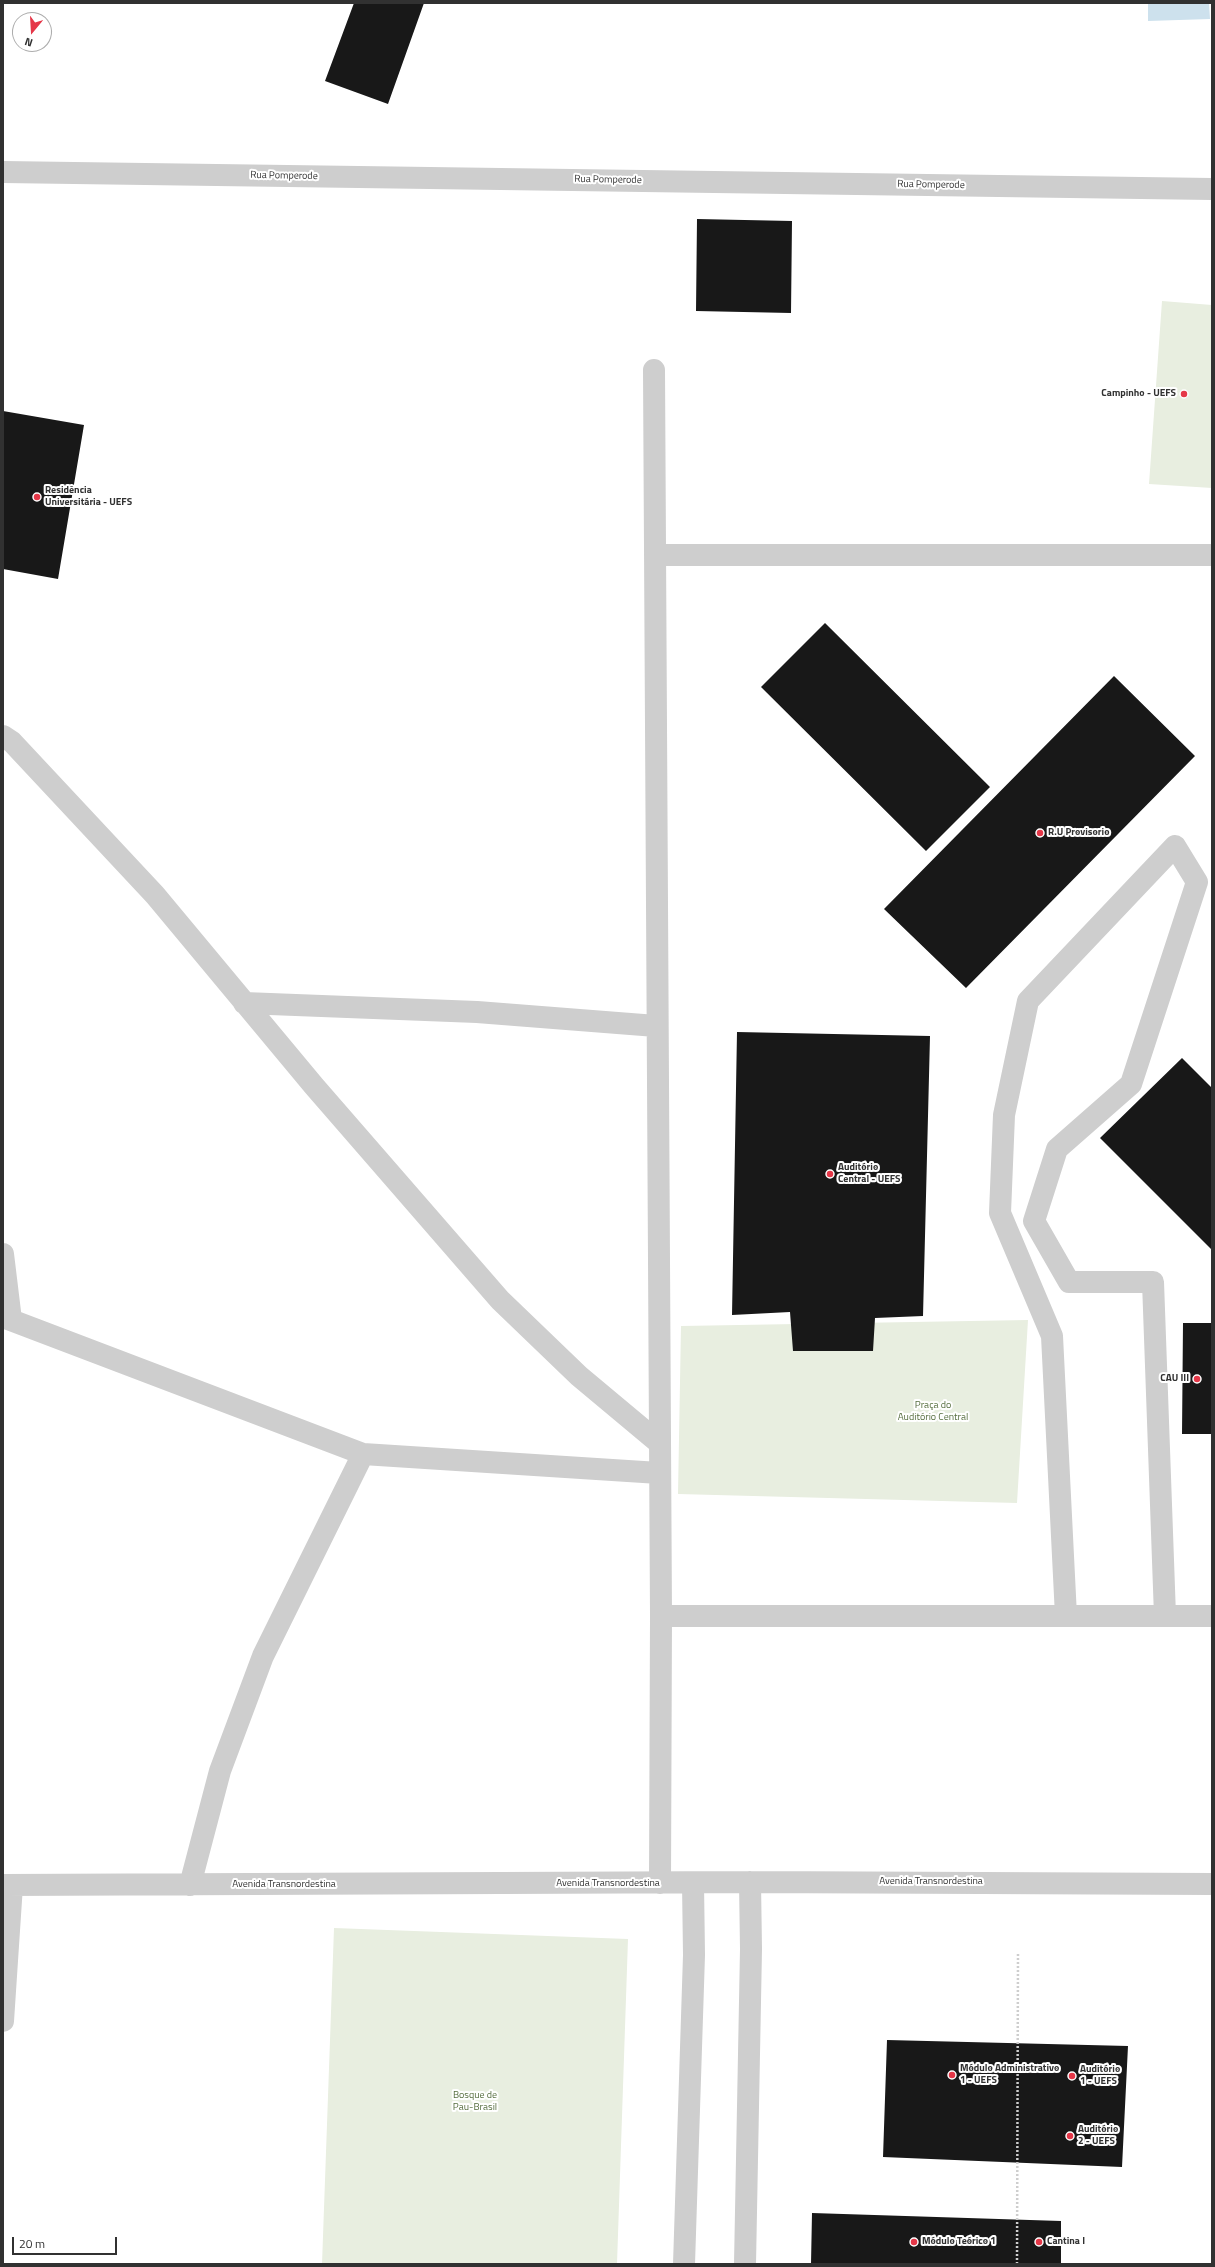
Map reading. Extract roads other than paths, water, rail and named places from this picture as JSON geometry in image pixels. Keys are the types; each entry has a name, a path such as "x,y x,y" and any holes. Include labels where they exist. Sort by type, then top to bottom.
{"street":[{"name":"Rua Pomperode","path":"3,172 1212,189"},
{"path":"654,370 658,1473 661,1616 660,1884"},
{"path":"655,555 1212,555"},
{"path":"3,736 12,742 155,895 244,1003 401,1188 500,1300 579,1376 658,1442"},
{"path":"1066,1616 1052,1336 1000,1213 1004,1115 1028,1001 1175,846 1197,882 1131,1084 1058,1149 1034,1221 1068,1282 1153,1282 1165,1616"},
{"path":"244,1003 477,1012 656,1026"},
{"path":"3,1254 7,1319 363,1454 658,1473"},
{"path":"190,1885 220,1771 264,1656 363,1454"},
{"path":"661,1616 1212,1616"},
{"path":"744,2264 751,1957 750,1882"},
{"name":"Avenida Transnordestina","path":"7,1885 660,1884 750,1882 1212,1884"},
{"path":"684,2264 694,1955 693,1883"},
{"path":"3,2021 7,1885"}],"water":[{"path":"1148,3 1209,3 1210,19 1148,21"}],"place":[{"name":"Campinho - UEFS","path":"1184,394"},
{"name":"Residência Universitária - UEFS","path":"37,497"},
{"name":"R.U Provisorio","path":"1040,833"},
{"name":"Auditório Central - UEFS","path":"830,1174"},
{"name":"CAU III","path":"1197,1379"},
{"name":"Módulo Administrativo 1 - UEFS","path":"952,2075"},
{"name":"Auditório 1 - UEFS","path":"1072,2076"},
{"name":"Auditório 2 - UEFS","path":"1070,2136"},
{"name":"Módulo Teórico 1","path":"914,2242"},
{"name":"Cantina I","path":"1039,2242"}],"park label":[{"name":"Praça do Auditório Central","path":"933,1412"},
{"name":"Bosque de Pau-Brasil","path":"475,2102"}]}
